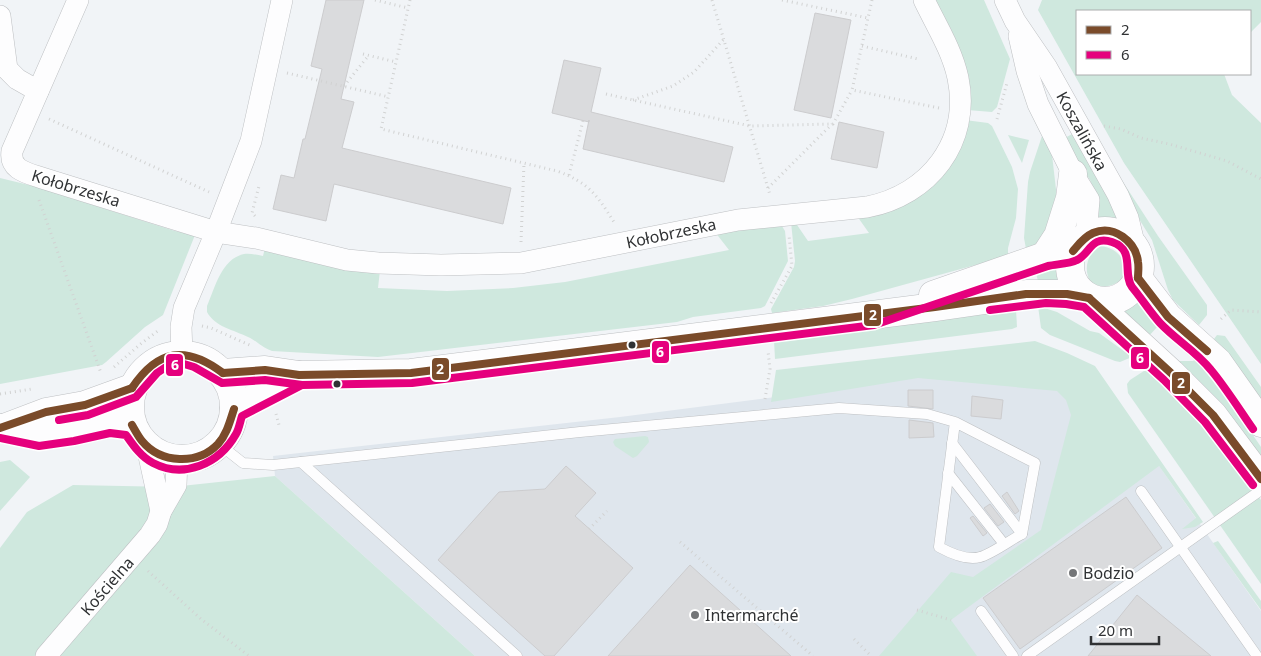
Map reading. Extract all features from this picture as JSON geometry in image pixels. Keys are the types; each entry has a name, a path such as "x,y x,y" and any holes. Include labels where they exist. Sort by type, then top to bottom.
{"main road":[{"path":"1045,256 1058,236 1070,198 1073,174"},
{"path":"223,373 264,370 298,375 411,373 872,315 1026,294 1067,294 1108,302 1127,294 1134,286 1138,278 1140,262 1135,247 1128,239 1118,233 1096,232 1080,243 1045,256 872,315"},
{"path":"1080,243 1069,266 1072,281 1077,288 1171,373 1212,415 1261,479"},
{"path":"1138,278 1168,317 1218,362 1261,423"},
{"path":"182,354 197,356 211,363 223,373 232,390 234,409 232,422 220,444 207,453 193,459 177,460 161,456 147,447 132,425 129,407 132,388 140,374 152,363 166,356 182,354"},
{"path":"234,409 298,375"},
{"path":"2,428 46,412 85,405 132,388"},
{"path":"2,428 38,436 109,423 132,425"}],"street":[{"name":"Kołobrzeska","path":"78,0 6,162 23,172 216,232 256,238 347,260 441,265 520,263 738,220 867,207 893,200 912,190 937,168 954,138 960,114 960,88 955,67 924,0"},
{"path":"182,354 181,327 184,308 251,141 282,0"},
{"name":"Koszalińska","path":"1005,0 1015,21 1047,68 1118,195 1128,218 1135,247"},
{"path":"0,16 7,69 17,79 38,91"},
{"name":"Koszalińska","path":"1015,21 1027,71 1038,104 1073,174 1089,200 1080,243"},
{"path":"147,447 161,511"},
{"name":"Kościelna","path":"46,656 150,536 157,524 161,511 176,485 177,460"}],"lane":[{"path":"220,444 242,463 273,465 761,414 839,408 928,414 955,422 1035,463 1022,534"},
{"path":"955,422 938,547 964,557 980,558 1022,534"},
{"path":"952,443 1022,534"},
{"path":"301,462 517,656"},
{"path":"948,473 1004,544"},
{"path":"1141,490 1257,656"},
{"path":"1026,656 1261,490"},
{"path":"980,611 1013,656"}],"path":[{"path":"375,0 408,8"},
{"path":"410,0 381,129 569,175 586,184 597,196 616,224"},
{"path":"712,0 770,196"},
{"path":"782,0 868,18"},
{"path":"768,188 833,124 852,90 872,0"},
{"path":"632,100 673,86 694,72 724,39"},
{"path":"862,46 918,59"},
{"path":"363,54 396,62"},
{"path":"344,86 369,55"},
{"path":"267,68 389,97"},
{"path":"852,90 945,110"},
{"path":"606,94 750,126 833,124"},
{"path":"30,111 252,213"},
{"path":"569,175 583,121"},
{"path":"1103,125 1122,129 1141,138 1227,161 1261,179"},
{"path":"520,250 524,163"},
{"path":"42,178 37,193 101,374"},
{"path":"770,305 792,266 789,232"},
{"path":"1221,319 1231,310 1261,312"},
{"path":"202,320 202,326"},
{"path":"761,414 770,366"},
{"path":"589,529 607,511"},
{"path":"680,542 813,656"},
{"path":"146,569 201,619 249,656"},
{"path":"917,610 951,620"},
{"path":"854,639 871,656"}],"shaded area":[{"path":"921,376 1110,396 1261,611 1261,656 475,656 275,476 273,456 620,417"}],"green space":[{"path":"934,0 984,0 1010,59 997,107 992,112 967,110"},
{"path":"1042,0 1261,0 1261,22 1251,32 1251,10 1076,10 1076,75 1224,75 1232,95 1261,123 1261,364 1124,163 1038,10"},
{"path":"965,120 988,123 992,126 1012,167 1018,189 1016,218 1008,248 1008,256 852,299 823,306 772,313 771,309 794,267 791,222 795,222 808,241 869,233 857,216 884,211"},
{"path":"1074,133 1116,207 1120,224 1107,220 1098,220 1090,180 1063,139"},
{"path":"1045,134 1051,146 1058,207 1056,214 1031,253 1027,254 1024,238 1028,182 1042,136"},
{"path":"1008,135 1029,140 1022,163"},
{"path":"0,178 33,186 175,231 195,235 163,315 145,327 102,365 0,384"},
{"path":"1121,179 1158,236 1207,305 1207,315 1199,325 1173,300 1152,240 1115,180"},
{"path":"780,223 785,231 788,261 765,306 693,317 677,322 378,357 272,351 220,325 207,312 207,306 224,268 236,257 244,254 263,256 265,248 380,270 378,288 447,291 513,288 565,282 729,250 715,232"},
{"path":"1098,246 1109,248 1118,254 1127,268 1128,274 1112,285 1102,287 1092,285 1087,275 1088,259"},
{"path":"1061,263 1062,281 1038,281 1035,269"},
{"path":"1141,296 1159,325 1147,338 1118,310 1132,304"},
{"path":"1038,306 1057,312 1090,331 1099,333 1132,357 1120,362 1115,361 1050,335 1041,328"},
{"path":"1016,309 1017,327 1012,329 775,359 774,340"},
{"path":"1217,335 1225,336 1261,387 1261,405 1224,349 1214,339"},
{"path":"1035,341 1095,366 1203,522 1195,527 1182,529 1196,518 1159,466 951,620 977,656 879,656 951,572 973,577 1041,530 1071,415 1066,400 1057,391 918,378 771,402 776,370"},
{"path":"1197,358 1208,369 1261,447 1261,459 1178,364 1180,361 1193,361"},
{"path":"1147,369 1169,388 1209,430 1261,500 1261,584 1128,393 1127,384 1130,380"},
{"path":"648,437 649,442 633,458 615,446 613,442 615,439"},
{"path":"10,460 30,477 0,511 0,462"},
{"path":"275,476 475,656 0,656 0,548 27,512 73,485 172,487"},
{"path":"1218,541 1261,601 1261,610 1213,543"}],"building":[{"path":"326,0 364,0 341,99 354,102 342,148 511,188 503,224 334,184 326,221 273,209 281,175 294,178 303,139 305,139 322,69 311,66"},
{"path":"815,13 851,20 831,118 794,110"},
{"path":"564,60 601,68 591,112 733,147 724,182 583,149 589,122 552,113"},
{"path":"839,122 884,132 877,168 831,159"},
{"path":"908,390 933,390 933,409 908,406"},
{"path":"972,396 1003,400 1001,419 971,416"},
{"path":"909,420 933,423 934,437 909,438"},
{"path":"566,466 596,493 575,516 633,568 554,656 545,656 438,560 499,492 545,489"},
{"path":"1007,492 1019,511 1015,514 1002,496"},
{"name":"Bodzio","path":"1126,497 1162,548 1020,649 983,598"},
{"path":"990,504 1004,522 998,526 984,508"},
{"path":"973,516 987,533 983,536 970,518"},
{"name":"Intermarché","path":"690,565 701,575 791,656 608,656"},
{"path":"1137,595 1211,656 1088,656"}],"transit line":[{"name":"2","path":"1073,251 1084,239 1093,233 1101,231 1116,233 1123,237 1133,248 1138,262 1138,278"},
{"name":"6","path":"0,438 39,446 110,433 126,435 134,447 153,463 165,468 188,469 210,461 229,445 239,428 242,416 302,385 412,383 874,325 1048,266 1074,261 1100,241 1112,242 1124,250 1129,281 1132,287 1160,323 1211,370 1253,429"},
{"name":"2","path":"1138,278 1168,317 1207,351"},
{"name":"2","path":"223,373 265,370 299,375 411,373 1026,294 1067,294 1089,298"},
{"name":"2","path":"1089,298 1171,373 1213,415 1261,479"},
{"name":"6","path":"990,310 1046,303 1084,307 1164,380 1205,422 1253,485"},
{"name":"2","path":"132,388 152,365 173,355 197,358 223,373"},
{"name":"6","path":"59,420 88,415 136,397 157,373 166,367 175,365 184,364 194,367 222,383 265,380 302,385"},
{"name":"2","path":"0,428 46,412 85,405 132,388"},
{"name":"2","path":"132,425 142,441 150,449 169,458 190,458 200,456 218,444 226,432 234,409"}],"place":[{"name":"Bodzio","path":"1073,573"},
{"name":"Intermarché","path":"695,615"}]}
